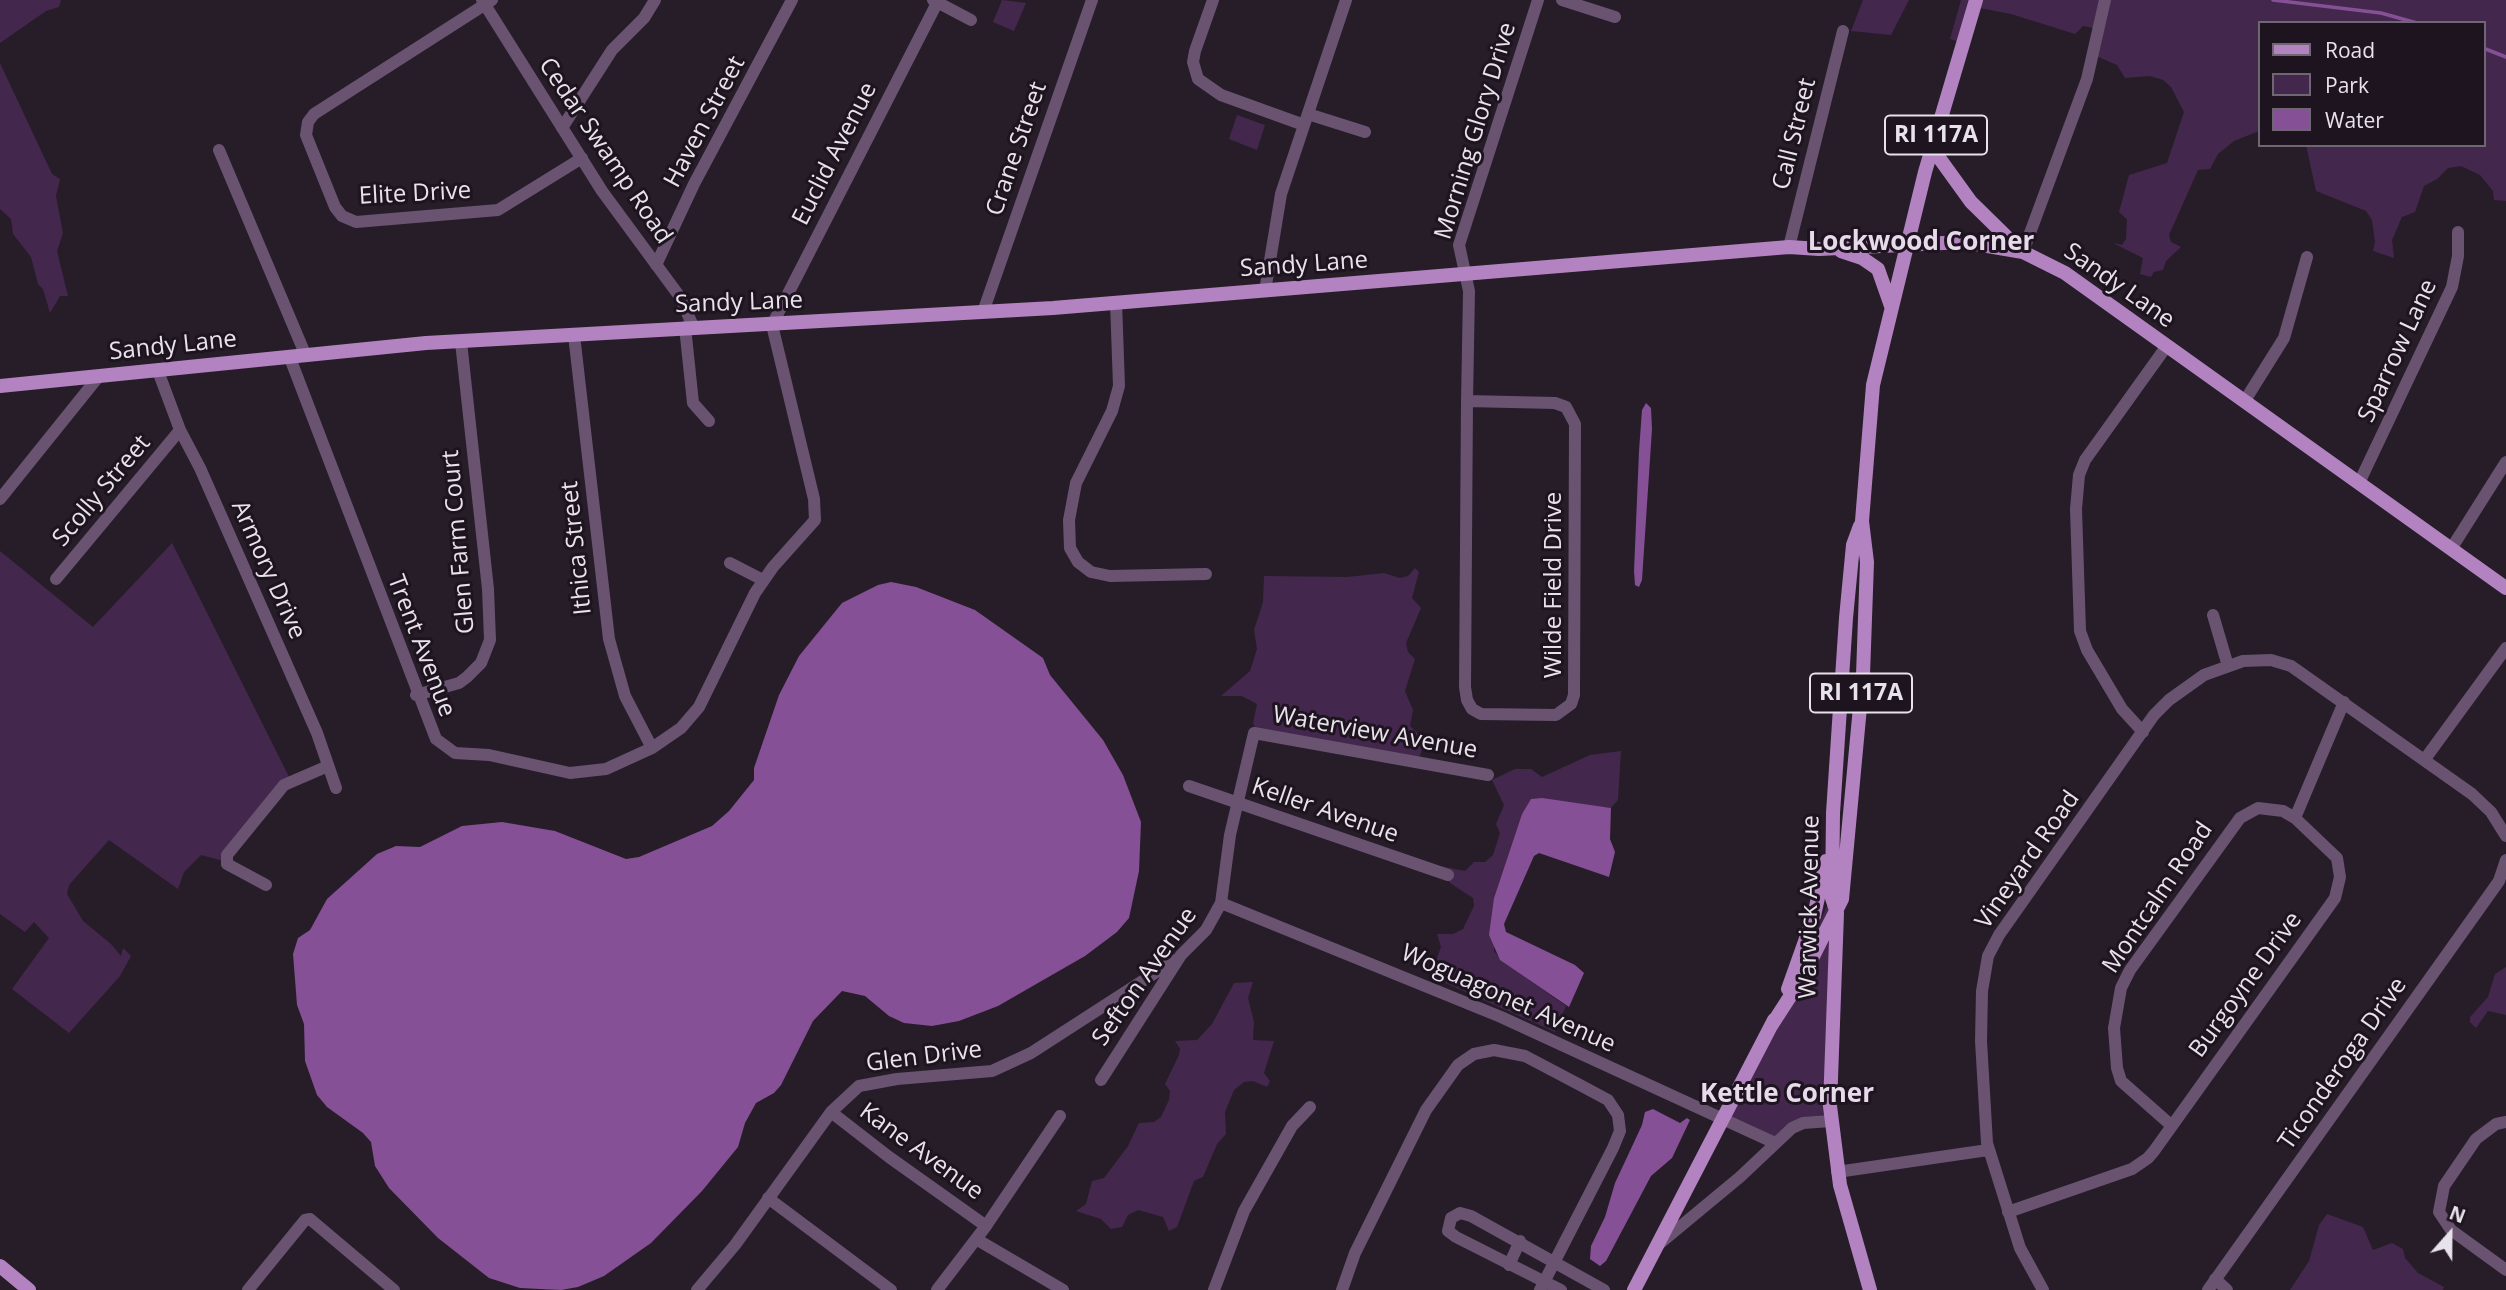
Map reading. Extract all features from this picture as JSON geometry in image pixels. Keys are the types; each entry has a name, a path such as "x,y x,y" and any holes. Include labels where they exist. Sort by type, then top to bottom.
{"main road":[{"name":"Warwick Avenue","path":"1870,1290 1837,1172 1831,1121 1831,1025 1839,906 1864,641 1867,562 1862,521 1873,386 1932,148 1976,0"},
{"path":"1932,148 1971,202 2023,252"},
{"name":"Sandy Lane","path":"0,386 461,342 983,312 1789,247 1833,249 1964,242 2023,252 2065,273 2506,588"},
{"path":"1833,249 1862,258 1878,269 1891,306"},
{"name":"Warwick Avenue","path":"1839,906 1832,898 1833,818 1853,545 1862,521"},
{"name":"RI 117A","path":"1634,1290 1783,1003 1814,916 1833,818"},
{"name":"RI 117A","path":"1770,1026 1802,978 1839,906"},
{"path":"0,1266 29,1290"}],"street":[{"path":"562,128 612,50 645,18 655,0"},
{"name":"Haven Street","path":"656,265 694,184 792,0"},
{"name":"Crane Street","path":"983,312 1092,0"},
{"path":"1213,0 1195,51 1193,62 1198,79 1220,95 1365,132"},
{"path":"1265,291 1281,194 1346,0"},
{"name":"Morning Glory Drive","path":"1466,274 1459,245 1538,0"},
{"path":"1562,0 1615,17"},
{"path":"2023,252 2087,79 2105,0"},
{"path":"935,1 971,20"},
{"name":"Euclid Avenue","path":"772,325 935,1"},
{"name":"Cedar Swamp Road","path":"486,2 562,128 680,298 689,327"},
{"name":"Elite Drive","path":"486,2 314,114 308,122 306,135 335,207 342,216 356,222 498,210 582,158"},
{"name":"Call Street","path":"1789,247 1843,31"},
{"path":"219,149 306,356"},
{"name":"Sparrow Lane","path":"2359,483 2452,287 2458,257 2458,232"},
{"path":"2244,402 2284,338 2307,257"},
{"name":"Wilde Field Drive","path":"1466,274 1469,291 1467,401 1467,700 1472,709 1486,715 1556,715 1571,704 1574,695 1575,424 1566,407 1555,403 1467,401"},
{"path":"1116,302 1119,386 1112,411 1076,484 1069,520 1070,548 1085,568 1101,574 1206,574"},
{"name":"Trent Avenue","path":"290,358 416,695 436,739 455,753 489,755 570,773 606,769 652,748 681,728 704,699 743,615 763,580 815,520 816,513 772,325"},
{"path":"689,327 693,403 709,421"},
{"name":"Ithica Street","path":"574,335 609,639 625,696 652,748"},
{"name":"Glen Farm Court","path":"416,695 459,683 481,663 490,640 461,342"},
{"path":"2143,732 2122,709 2083,641 2078,618 2076,509 2079,475 2085,460 2166,347"},
{"name":"Armory Drive","path":"158,371 180,430 200,468 317,733 336,788"},
{"path":"0,499 99,376"},
{"name":"Scolly Street","path":"56,579 180,430"},
{"path":"2451,549 2506,462"},
{"path":"730,563 763,580"},
{"path":"2213,615 2228,666"},
{"path":"2425,760 2506,648"},
{"name":"Vineyard Road","path":"2043,1290 2024,1258 1988,1150 1981,1084 1982,991 1988,956 2154,715 2184,688 2228,666 2258,660 2282,663 2314,680 2425,760 2491,811 2506,836"},
{"path":"2295,818 2344,702"},
{"name":"Waterview Avenue","path":"1254,733 1488,775"},
{"name":"Sefton Avenue","path":"1101,1080 1181,956 1206,930 1221,903 1236,803 1254,733"},
{"path":"266,885 227,864 227,855 284,785 328,766"},
{"name":"Keller Avenue","path":"1189,786 1448,875"},
{"name":"Montcalm Road","path":"2172,1126 2125,1088 2119,1075 2116,1006 2124,980 2244,814 2252,809 2269,807 2295,818"},
{"name":"Burgoyne Drive","path":"2008,1212 2132,1169 2148,1158 2172,1126 2335,898 2340,877 2337,858 2295,818"},
{"name":"Ticonderoga Drive","path":"2212,1285 2499,881 2506,860"},
{"name":"Woguagonet Avenue","path":"1221,903 1489,1012 1775,1143"},
{"name":"Glen Drive","path":"703,1288 831,1112 847,1095 867,1083 984,1073 1011,1063 1031,1053 1181,956"},
{"path":"1342,1290 1355,1253 1426,1110 1458,1065 1474,1054 1488,1050 1525,1056 1601,1095 1618,1115 1620,1131 1613,1148 1542,1285"},
{"path":"1214,1290 1244,1211 1292,1126 1310,1107"},
{"name":"Kane Avenue","path":"831,1112 986,1226"},
{"path":"937,1290 986,1226 1060,1116"},
{"path":"1658,1245 1708,1205 1791,1128 1803,1123 1831,1121"},
{"path":"2506,1122 2496,1124 2476,1139 2444,1186 2439,1212 2451,1230 2506,1270"},
{"path":"1837,1172 1988,1150"},
{"path":"768,1198 891,1290"},
{"path":"1561,1290 1542,1285 1456,1237 1448,1231 1448,1223 1460,1213 1520,1241 1604,1290"},
{"path":"248,1290 305,1220 318,1224 386,1287"},
{"path":"976,1238 1063,1290"},
{"path":"1509,1265 1520,1241"},
{"path":"2212,1285 2227,1290"}],"green space":[{"path":"0,0 61,0 59,7 46,11 0,43"},
{"path":"1002,0 1026,3 1014,31 993,22"},
{"path":"1863,0 1909,0 1891,35 1851,31"},
{"path":"1961,0 2506,0 2506,201 2494,200 2493,191 2480,175 2461,166 2448,168 2437,179 2424,186 2415,212 2402,217 2392,240 2394,258 2373,251 2375,242 2372,220 2366,211 2316,191 2306,147 2485,147 2485,21 2258,21 2258,131 2234,141 2218,154 2210,169 2198,170 2169,235 2171,242 2181,247 2166,261 2163,270 2154,272 2151,277 2140,274 2143,258 2113,243 2122,245 2126,239 2127,219 2119,212 2129,175 2167,163 2184,112 2171,87 2163,80 2150,76 2125,78 2117,65 2096,56 2099,29 2083,26 2075,34 2011,14 1975,7 1964,43 1950,39"},
{"path":"0,63 52,174 60,179 56,196 63,233 57,251 68,296 60,296 50,313 31,257 13,234 11,219 0,209"},
{"path":"1237,115 1265,125 1257,150 1229,139"},
{"path":"172,543 291,781 227,862 201,855 184,872 178,889 109,840 69,885 67,894 83,921 121,956 123,948 131,956 120,976 69,1033 12,989 49,938 34,922 25,932 0,914 0,551 93,627"},
{"path":"1415,568 1419,572 1412,598 1421,608 1406,643 1408,652 1415,659 1405,691 1413,710 1410,726 1425,740 1418,762 1257,731 1253,723 1257,704 1242,696 1221,696 1250,671 1257,649 1254,630 1263,602 1264,576 1347,577 1384,573 1400,578 1408,576"},
{"path":"1621,751 1618,800 1611,808 1531,800 1522,814 1494,898 1494,951 1501,960 1566,1006 1555,1032 1430,976 1441,947 1437,934 1453,934 1463,929 1474,906 1473,898 1450,883 1440,866 1465,871 1474,862 1485,862 1493,855 1500,833 1496,824 1504,805 1492,780 1515,769 1531,769 1542,777 1590,755"},
{"path":"1832,894 1831,1113 1778,1140 1726,1116 1790,990"},
{"path":"2506,967 2506,1015 2488,1011 2476,1028 2470,1022 2470,1017 2488,997 2495,974"},
{"path":"1253,982 1248,998 1254,1022 1253,1040 1274,1041 1264,1073 1270,1081 1267,1087 1253,1081 1244,1082 1234,1090 1225,1112 1226,1134 1217,1144 1203,1177 1194,1181 1177,1227 1169,1231 1163,1217 1138,1210 1128,1215 1122,1227 1111,1229 1101,1219 1076,1211 1086,1204 1092,1181 1104,1178 1128,1146 1139,1123 1154,1122 1161,1117 1169,1100 1170,1091 1165,1084 1179,1055 1180,1049 1175,1041 1197,1040 1212,1024 1234,983"},
{"path":"2327,1214 2363,1227 2373,1250 2392,1243 2403,1249 2405,1258 2418,1273 2444,1287 2443,1290 2290,1290 2309,1261 2319,1225"}],"water":[{"path":"1646,403 1651,408 1652,429 1642,580 1639,587 1635,585 1634,571 1639,451 1642,410"},
{"path":"891,582 916,587 975,610 1043,658 1050,675 1103,740 1123,775 1141,822 1139,871 1129,918 1117,932 1085,956 998,1006 959,1021 932,1026 904,1023 889,1016 865,996 842,991 813,1021 781,1085 774,1093 756,1103 745,1123 738,1147 702,1191 651,1243 604,1276 578,1287 561,1290 520,1288 489,1278 438,1238 389,1188 375,1166 371,1142 327,1107 317,1095 305,1061 304,1024 297,1005 293,954 298,938 310,930 327,899 377,854 396,846 420,847 462,826 502,822 555,831 626,859 639,857 712,826 729,811 754,780 754,768 779,695 799,656 842,603 878,585"},
{"path":"1542,798 1611,808 1610,839 1615,852 1609,877 1539,853 1534,856 1504,924 1506,932 1575,965 1584,973 1569,1007 1500,960 1489,935 1494,898 1522,814 1531,799"},
{"path":"1653,1109 1680,1123 1687,1118 1690,1120 1672,1158 1651,1176 1606,1261 1600,1266 1590,1259 1591,1246 1605,1217 1615,1183 1642,1125 1645,1112"}],"waterway":[{"path":"2273,0 2381,13 2410,21"},
{"path":"2485,49 2506,57"}],"district":[{"name":"Lockwood Corner","path":"1921,243"},
{"name":"Kettle Corner","path":"1787,1095"}]}
